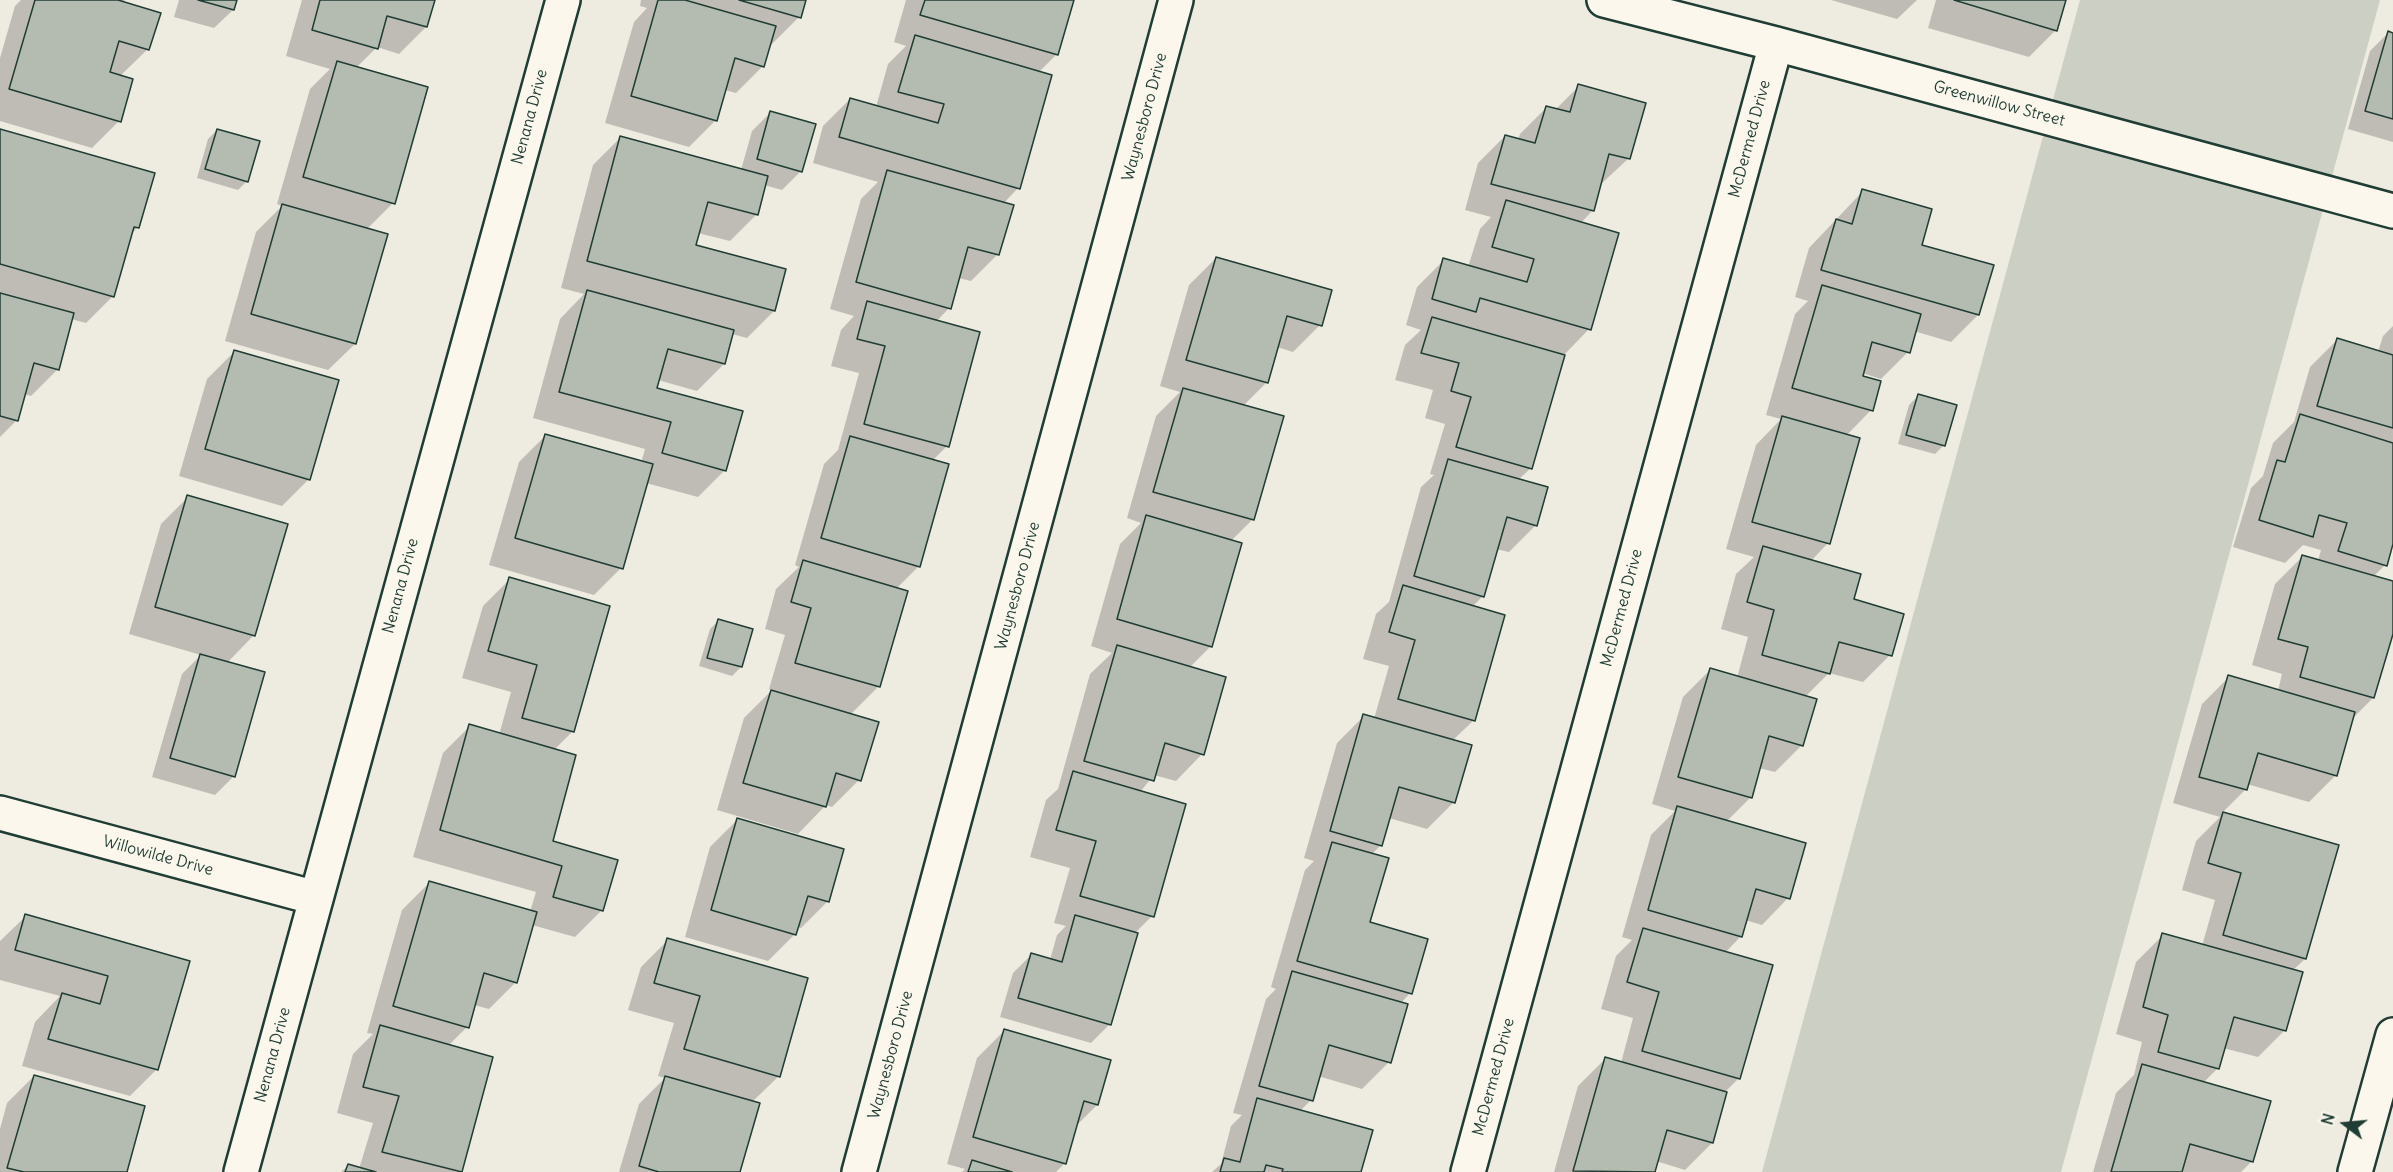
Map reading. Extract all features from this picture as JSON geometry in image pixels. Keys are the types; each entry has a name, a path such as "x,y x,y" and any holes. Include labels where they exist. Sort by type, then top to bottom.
{"street":[{"name":"Nenana Drive","path":"241,1172 563,0"},
{"name":"Waynesboro Drive","path":"859,1172 1176,0"},
{"name":"Greenwillow Street","path":"1604,0 1776,44 2393,211"},
{"name":"McDermed Drive","path":"1468,1172 1776,44"},
{"name":"Willowilde Drive","path":"0,813 316,898"},
{"path":"2355,1172 2393,1035"}],"shaded area":[{"path":"2080,0 2380,0 2061,1172 1762,1172"}],"building":[{"path":"35,0 118,0 161,13 149,50 119,41 110,72 133,79 121,122 9,89"},
{"path":"198,0 237,0 234,10"},
{"path":"320,0 435,0 427,27 387,16 378,49 312,30"},
{"path":"658,0 685,0 776,26 764,67 735,58 717,121 631,96"},
{"path":"739,0 806,0 801,18"},
{"path":"925,0 1074,0 1058,55 920,15"},
{"path":"1954,0 2066,0 2057,31"},
{"path":"2388,31 2393,33 2393,119 2365,111"},
{"path":"915,35 1052,75 1020,189 839,137 850,98 938,123 944,104 898,92"},
{"path":"337,61 428,87 395,204 303,177"},
{"path":"1578,84 1646,103 1630,159 1609,154 1594,211 1491,184 1505,135 1535,143 1546,106 1570,112"},
{"path":"770,111 816,124 802,172 757,159"},
{"path":"0,129 155,173 139,228 134,227 114,297 0,264"},
{"path":"217,129 260,141 248,182 205,169"},
{"path":"620,136 768,176 758,215 708,202 696,245 786,269 775,311 587,261"},
{"path":"887,170 1014,205 999,255 968,247 951,309 856,282"},
{"path":"1862,189 1932,209 1922,245 1994,265 1979,315 1821,270 1836,219 1852,224"},
{"path":"1506,200 1619,233 1591,330 1480,298 1476,312 1432,299 1443,258 1527,282 1534,259 1492,247"},
{"path":"282,204 388,234 356,344 251,314"},
{"path":"1216,257 1332,290 1322,326 1287,316 1268,383 1186,360"},
{"path":"1822,285 1921,314 1910,353 1872,342 1863,376 1881,381 1873,411 1792,388"},
{"path":"587,290 734,330 725,364 668,349 657,388 743,411 726,471 662,453 671,422 559,392"},
{"path":"0,293 74,313 59,370 34,363 18,421 0,416"},
{"path":"867,301 980,332 949,447 864,424 885,346 857,339"},
{"path":"1432,317 1565,355 1532,469 1456,447 1471,397 1451,391 1459,363 1421,353"},
{"path":"2337,338 2393,355 2393,428 2317,406"},
{"path":"234,350 339,380 310,480 205,449"},
{"path":"1183,388 1284,416 1254,520 1153,492"},
{"path":"1918,394 1957,405 1945,446 1906,435"},
{"path":"2300,414 2393,443 2393,544 2387,566 2338,551 2347,523 2319,515 2313,537 2259,520 2277,460 2285,462"},
{"path":"1782,416 1860,438 1830,544 1752,522"},
{"path":"545,434 653,464 623,569 515,538"},
{"path":"850,436 949,464 920,567 821,538"},
{"path":"1448,459 1548,487 1537,526 1507,517 1484,597 1414,576"},
{"path":"187,495 288,524 255,636 155,607"},
{"path":"1146,515 1242,543 1212,647 1117,619"},
{"path":"1763,546 1861,574 1854,599 1904,614 1892,656 1839,642 1830,674 1762,655 1774,610 1747,602"},
{"path":"2302,555 2393,581 2393,634 2374,698 2300,677 2308,647 2278,639"},
{"path":"803,560 908,591 880,687 795,663 811,608 791,602"},
{"path":"509,577 610,606 574,732 522,718 537,665 488,651"},
{"path":"1403,585 1505,615 1475,721 1398,699 1415,640 1389,632"},
{"path":"718,619 753,629 742,667 707,658"},
{"path":"1117,645 1226,677 1204,755 1165,743 1154,781 1084,761"},
{"path":"200,654 265,672 235,777 170,758"},
{"path":"1710,668 1817,699 1803,746 1769,736 1752,798 1678,777"},
{"path":"2228,675 2355,712 2337,776 2258,753 2247,790 2199,777"},
{"path":"771,690 879,722 861,781 836,773 826,807 743,783"},
{"path":"1363,714 1472,745 1455,803 1399,787 1382,846 1330,831"},
{"path":"469,724 576,755 553,841 618,860 603,911 553,897 562,866 440,830"},
{"path":"1073,771 1186,804 1154,917 1080,896 1096,841 1056,830"},
{"path":"1677,806 1806,843 1790,899 1756,889 1742,937 1648,910"},
{"path":"2223,812 2339,845 2306,959 2223,935 2241,873 2208,863"},
{"path":"737,818 844,849 829,902 808,896 796,935 711,910"},
{"path":"1332,842 1389,858 1370,922 1428,939 1412,994 1297,961"},
{"path":"429,881 537,912 517,983 484,973 469,1028 393,1006"},
{"path":"25,914 190,961 158,1070 48,1039 62,993 100,1004 108,976 15,950"},
{"path":"1075,915 1138,933 1111,1025 1018,998 1031,953 1062,962"},
{"path":"1643,928 1773,965 1740,1079 1642,1051 1659,992 1627,982"},
{"path":"2162,933 2303,972 2286,1031 2234,1017 2219,1069 2158,1052 2168,1015 2143,1007"},
{"path":"667,938 808,978 780,1077 684,1049 700,996 654,983"},
{"path":"1292,971 1408,1004 1391,1063 1329,1045 1313,1101 1259,1086"},
{"path":"380,1025 493,1057 462,1172 382,1152 399,1096 363,1087"},
{"path":"1004,1029 1111,1060 1098,1105 1084,1101 1066,1164 973,1137"},
{"path":"1605,1057 1727,1092 1713,1143 1667,1130 1655,1172 1573,1171"},
{"path":"2142,1064 2271,1101 2253,1162 2190,1144 2182,1172 2111,1172"},
{"path":"34,1075 145,1106 127,1172 24,1172 7,1168"},
{"path":"665,1076 760,1103 740,1172 659,1172 639,1166"},
{"path":"1257,1098 1373,1130 1361,1172 1282,1172 1283,1169 1266,1165 1264,1172 1220,1172 1224,1158 1240,1162"},
{"path":"972,1160 1012,1172 968,1172"},
{"path":"348,1164 376,1172 345,1172"}]}
